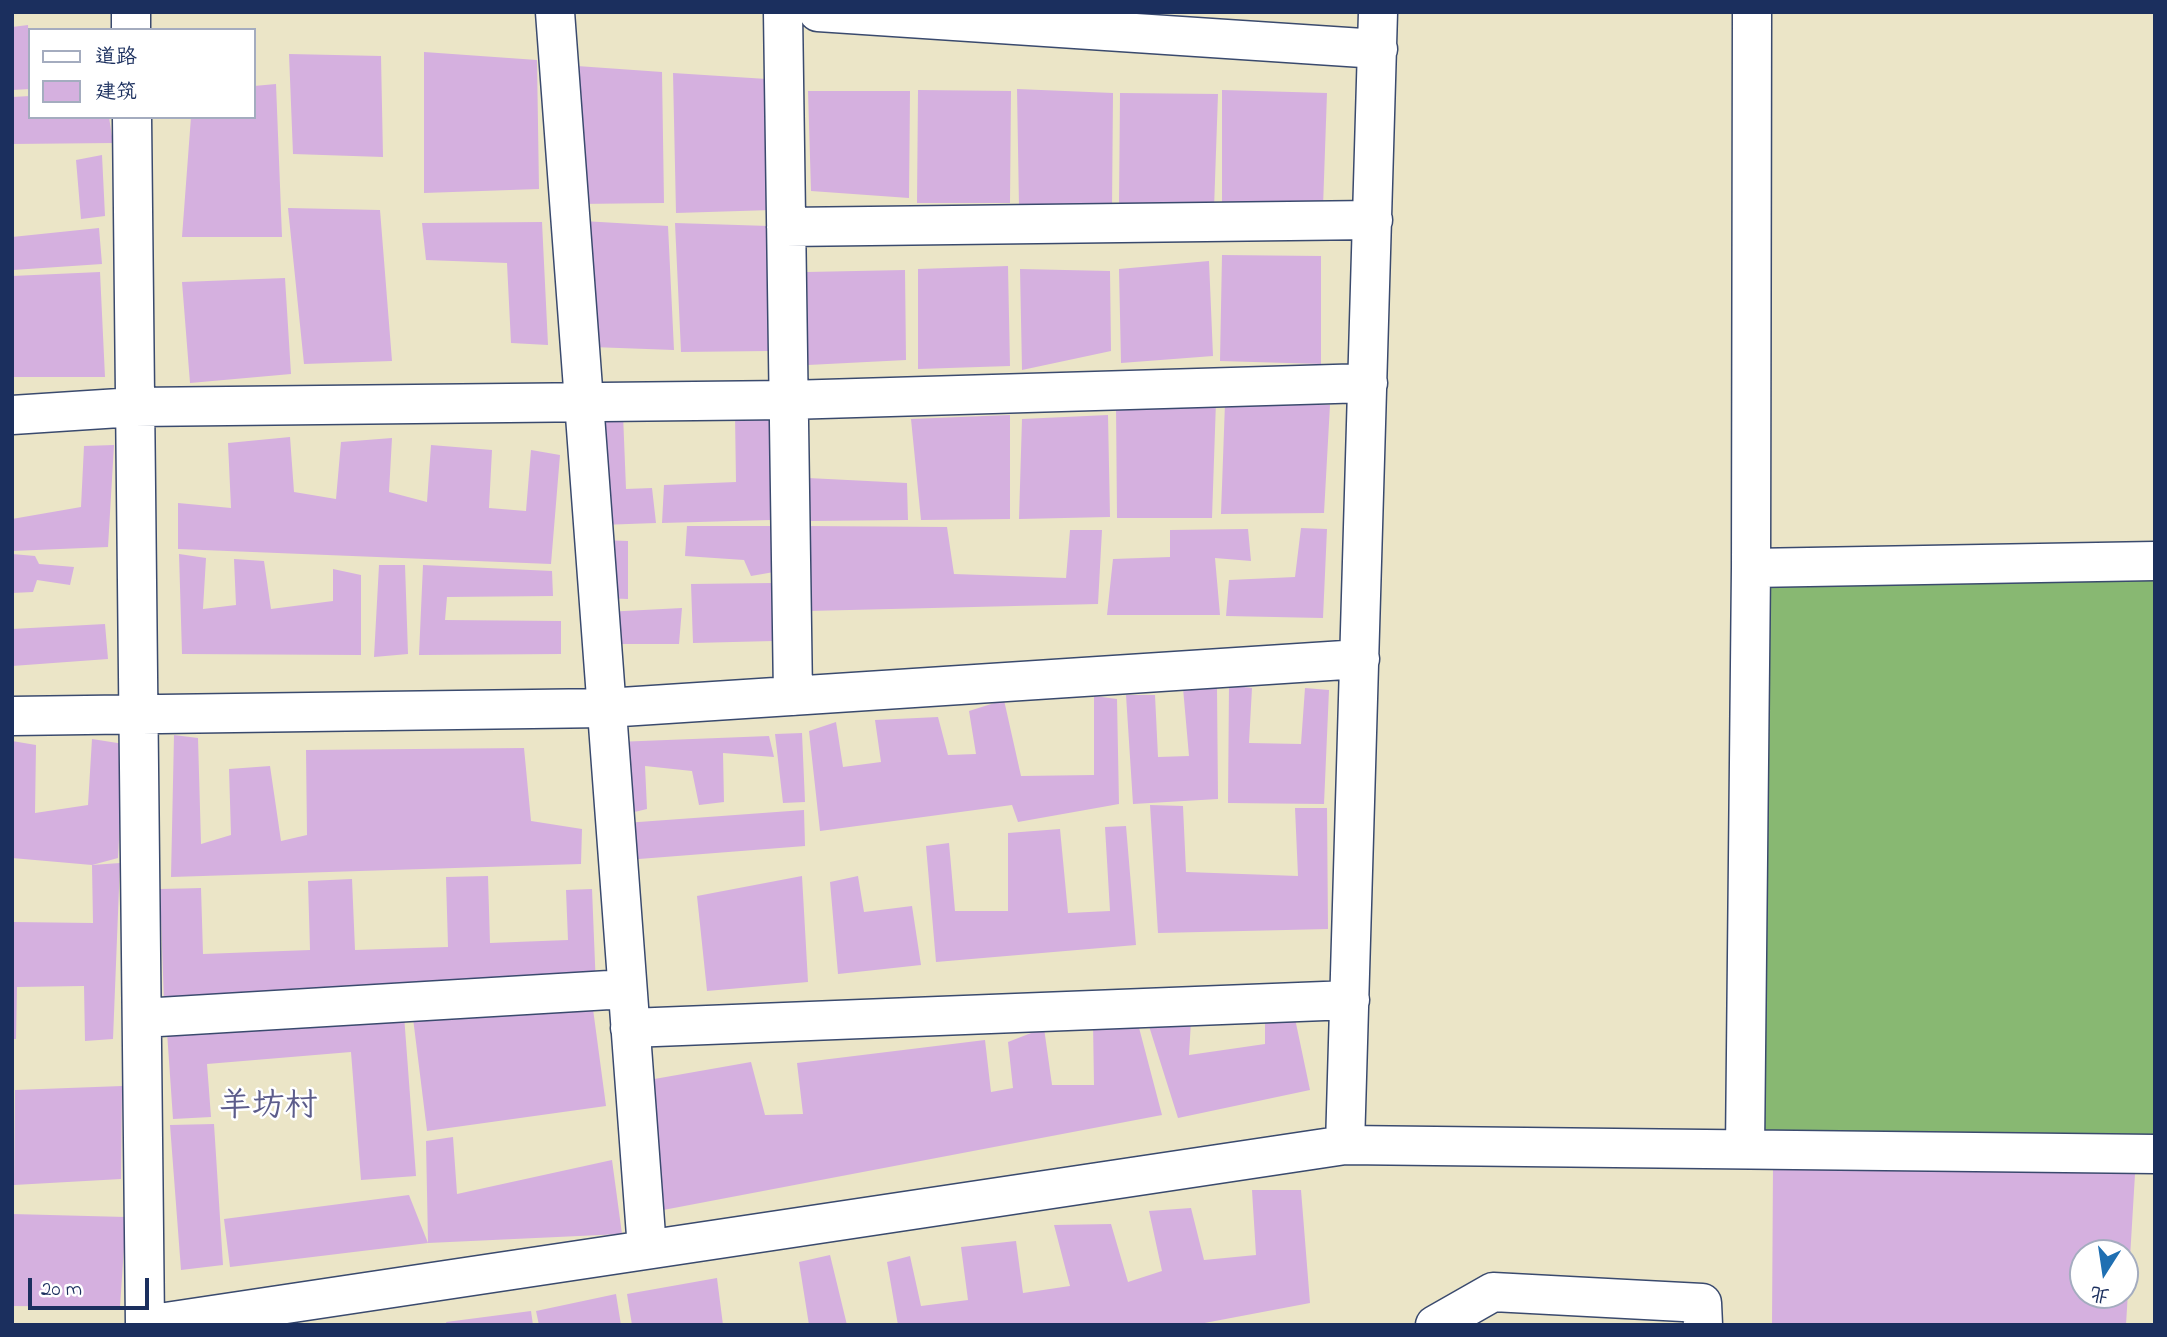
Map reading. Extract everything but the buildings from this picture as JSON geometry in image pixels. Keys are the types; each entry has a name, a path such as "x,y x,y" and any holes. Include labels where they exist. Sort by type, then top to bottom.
{"street":[{"path":"555,12 647,1249"},
{"path":"783,12 793,696"},
{"path":"818,12 1378,31 1345,1145"},
{"path":"1745,1149 1751,568 1752,12"},
{"path":"132,119 146,1325 1345,1145 2155,1154"},
{"path":"786,227 1373,220"},
{"path":"12,415 135,407 789,400 1368,383"},
{"path":"1751,568 2155,561"},
{"path":"12,716 606,708 1360,659"},
{"path":"142,1018 626,989"},
{"path":"630,1028 1350,1000"},
{"path":"1435,1325 1493,1292 1702,1303 1703,1325"}],"green space":[{"path":"1751,568 2155,570 2155,1154 1745,1149"}],"district":[{"name":"羊坊村","path":"268,1110"}]}
